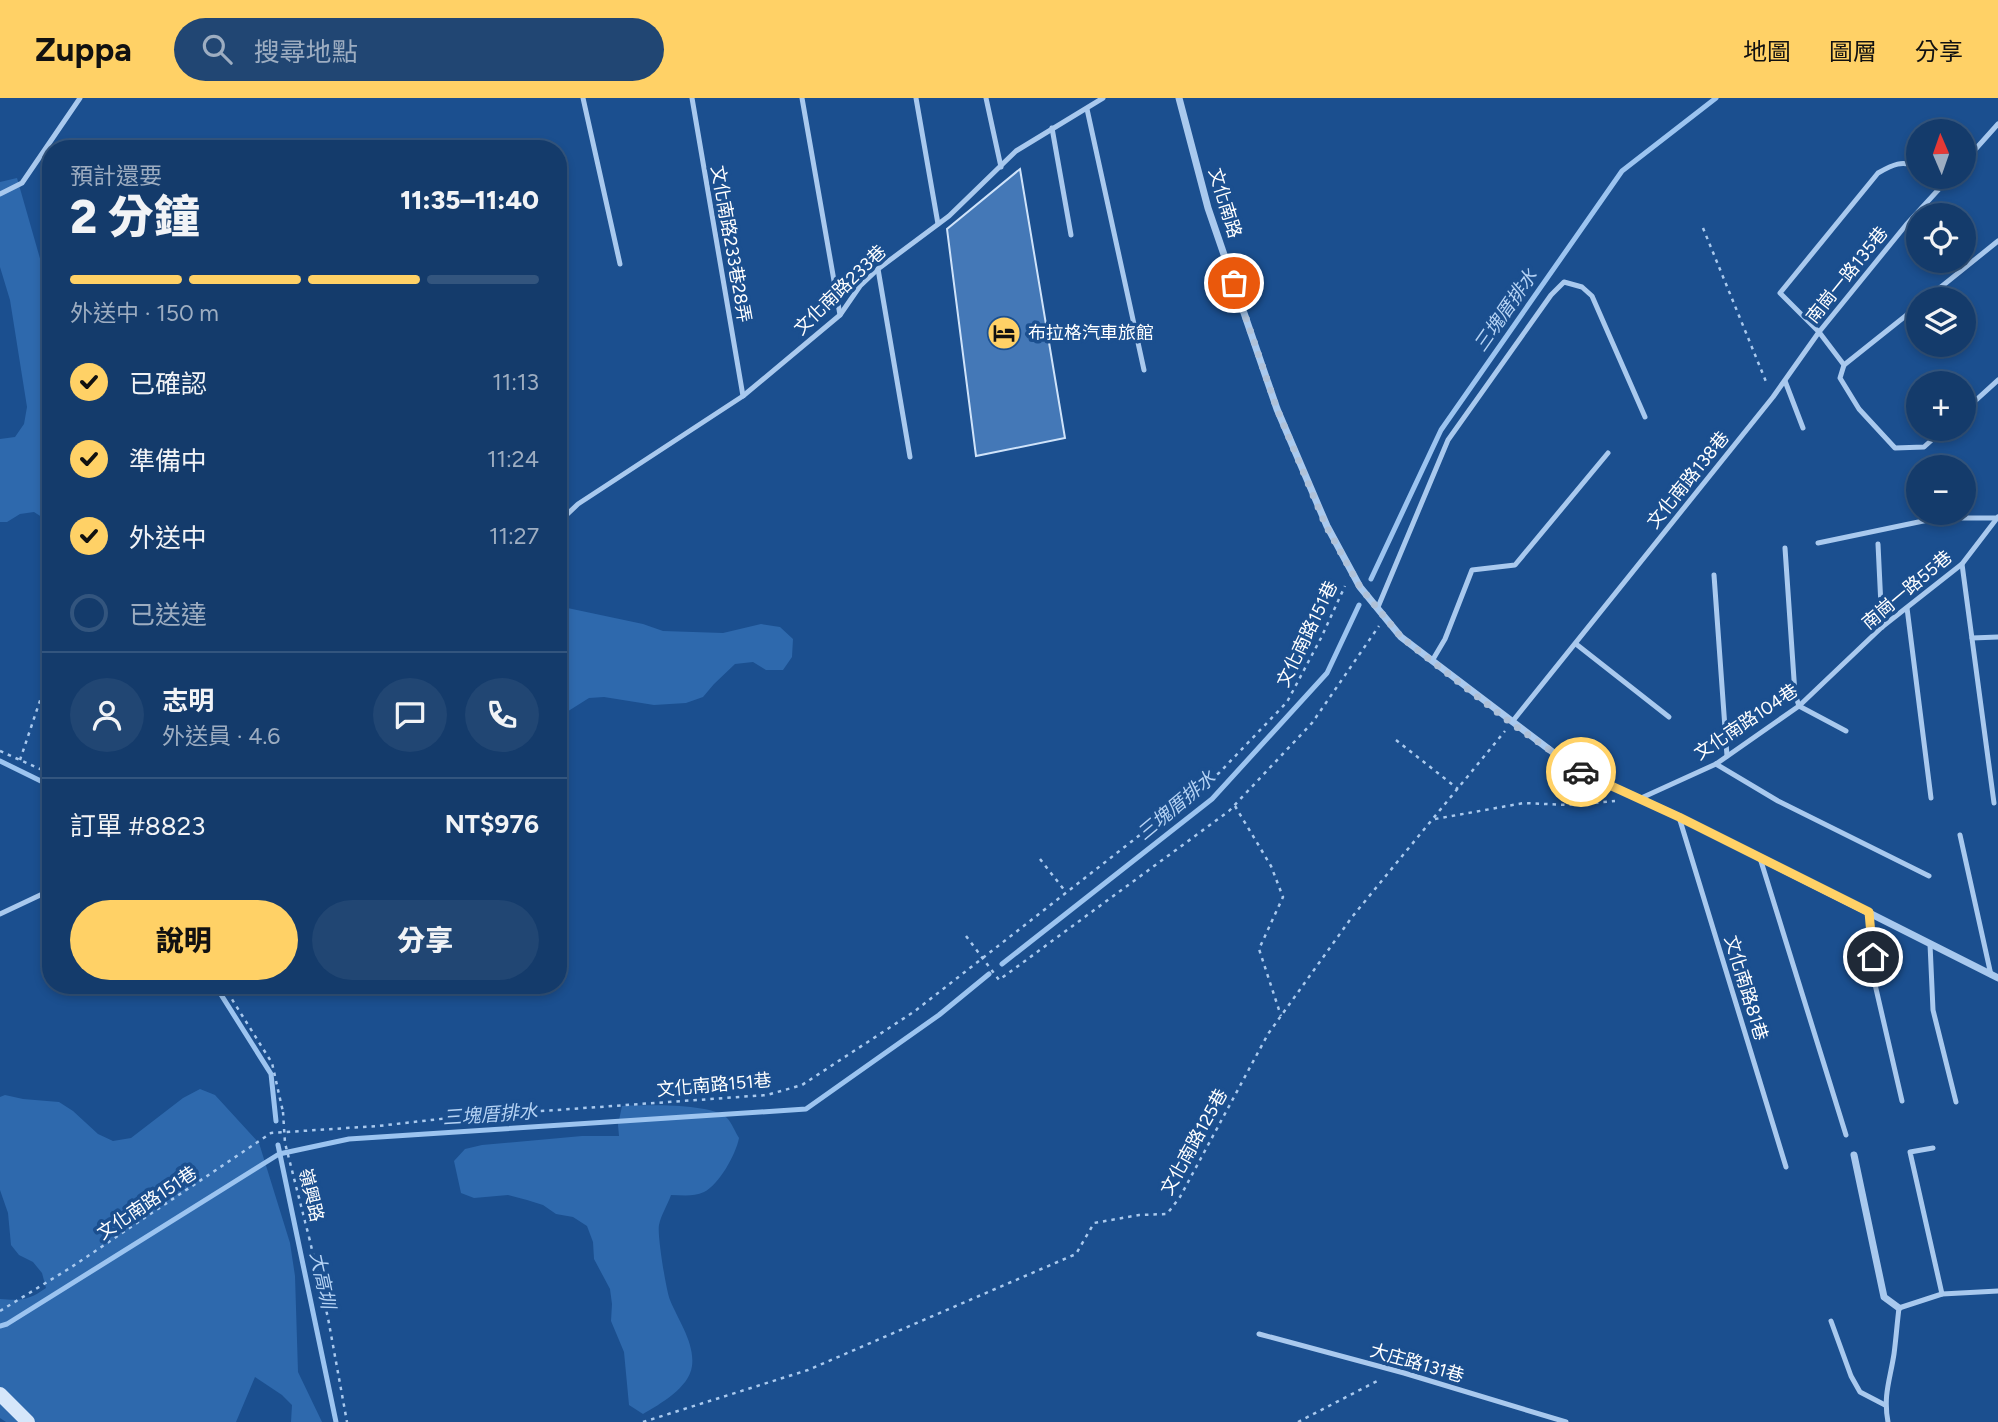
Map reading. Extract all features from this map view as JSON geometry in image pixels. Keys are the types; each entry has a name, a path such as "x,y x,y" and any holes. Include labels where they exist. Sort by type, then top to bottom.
{"main road":[{"path":"0,1394 28,1422"}],"street":[{"name":"文化南路","path":"1179,98 1208,208 1277,409 1326,526 1360,587 1401,637 1575,769 1679,817 1995,976"},
{"path":"1854,1155 1884,1297 1899,1308"}],"lane":[{"path":"51,140 80,98"},
{"path":"583,98 620,264"},
{"name":"文化南路233巷28弄","path":"692,98 743,396"},
{"path":"802,98 840,315"},
{"path":"916,98 938,224"},
{"path":"986,98 1000,167"},
{"name":"文化南路233巷","path":"567,514 578,504 743,396 840,315 860,286 878,269 938,224 1016,151 1103,98"},
{"path":"1087,108 1144,370"},
{"path":"1976,149 1998,124"},
{"path":"1052,128 1071,235"},
{"path":"0,194 22,183 42,154"},
{"path":"1844,365 1819,332 1780,293 1878,173 1895,164 1906,164"},
{"name":"南崗一路135巷","path":"1773,397 1819,332 1906,225 1939,189"},
{"path":"1941,287 1998,241"},
{"path":"878,269 910,457"},
{"path":"1378,607 1448,440 1551,295 1564,282 1582,287 1592,296 1646,417"},
{"path":"1906,316 1844,365 1840,378 1859,409 1895,448 1924,447 1931,441"},
{"path":"1976,400 1998,380"},
{"path":"1785,381 1803,428"},
{"name":"文化南路138巷","path":"1511,723 1773,397"},
{"path":"1432,661 1445,639 1472,570 1515,565 1608,453"},
{"path":"1818,543 1952,515 1961,518 1997,517"},
{"name":"南崗一路55巷","path":"1858,651 1882,627 1962,565 1997,517"},
{"path":"1878,544 1882,627"},
{"path":"1785,548 1795,694 1799,706 1846,732"},
{"path":"1962,565 1994,803"},
{"path":"1714,575 1727,756"},
{"path":"1907,608 1931,798"},
{"path":"1972,638 1998,637"},
{"path":"1576,644 1669,717"},
{"name":"文化南路104巷","path":"1639,799 1716,764 1799,706 1858,651"},
{"path":"1716,764 1778,801 1929,876"},
{"name":"文化南路81巷","path":"1679,817 1786,1167"},
{"path":"1960,835 1995,976"},
{"path":"1760,857 1846,1135"},
{"path":"0,914 42,894"},
{"path":"1869,912 1874,980 1902,1101"},
{"path":"1930,942 1933,1010 1956,1102"},
{"path":"1933,1148 1910,1152 1942,1294"},
{"path":"1888,1422 1885,1405 1899,1308 1942,1294 1998,1291"},
{"path":"1831,1321 1860,1392 1885,1405"},
{"name":"大庄路131巷","path":"1259,1334 1404,1373 1566,1422"}],"path":[{"path":"1703,228 1773,397"},
{"name":"文化南路151巷","path":"0,1311 70,1268 271,1133 378,1126 458,1116 767,1096 802,1085 915,1011 1219,773 1287,702 1321,638 1352,570"},
{"path":"966,936 999,980 1235,805 1312,723 1385,617"},
{"path":"20,760 42,695"},
{"name":"文化南路125巷","path":"643,1422 808,1370 1076,1254 1094,1223 1139,1215 1167,1214 1180,1196 1268,1034 1352,917 1511,723"},
{"path":"1396,740 1458,789"},
{"path":"0,751 42,770"},
{"path":"1434,819 1524,803 1568,805 1639,799"},
{"path":"1235,805 1271,866 1283,897 1259,949 1281,1016"},
{"path":"1040,859 1065,891"},
{"name":"嶺興路","path":"229,994 272,1063 283,1112 285,1143 328,1318 348,1422"},
{"path":"1298,1422 1375,1380 1404,1373"}],"shaded area":[{"path":"17,178 42,266 42,517 34,512 20,514 7,522 0,522 0,439 15,437 24,424 27,407 10,300 0,267 0,182"},
{"path":"567,608 643,624 663,631 723,633 761,624 780,627 793,639 792,657 783,670 766,670 753,662 735,664 703,697 686,703 654,705 604,697 589,698 567,712"},
{"path":"200,1089 215,1095 259,1143 290,1243 295,1276 298,1372 322,1422 291,1422 292,1405 255,1377 236,1422 6,1422 0,1418 0,1299 24,1299 46,1288 42,1273 33,1262 19,1255 11,1245 8,1213 0,1190 0,1097 5,1095 59,1102 98,1134 113,1141 131,1138 183,1098"},
{"path":"622,1106 693,1107 719,1113 727,1118 739,1138 731,1160 715,1183 700,1194 671,1195 661,1217 659,1239 666,1285 691,1349 692,1366 680,1388 643,1414 629,1405 624,1352 611,1321 610,1289 594,1259 593,1242 587,1226 573,1217 556,1214 543,1205 508,1195 474,1198 461,1193 454,1161 465,1149 482,1145 582,1136 619,1136"}],"building":[{"name":"布拉格汽車旅館","path":"1020,169 1065,438 976,456 947,229"}],"waterway":[{"name":"三塊厝排水","path":"1371,579 1441,430 1622,171 1716,98"},
{"name":"三塊厝排水","path":"1002,964 1212,799 1327,673 1359,605"},
{"name":"大高圳","path":"0,761 42,782"},
{"name":"三塊厝排水","path":"0,1326 279,1154 349,1139 806,1109 939,1015 989,974"},
{"name":"大高圳","path":"221,994 271,1074 276,1121"},
{"name":"大高圳","path":"278,1145 336,1422"}],"way so far":[{"path":"1234,283 1277,409 1326,526 1360,587 1401,637 1511,723 1581,772"}],"place":[{"name":"布拉格汽車旅館","path":"1004,333"}],"route":[{"path":"1581,772 1679,817 1869,912 1873,957"}]}
